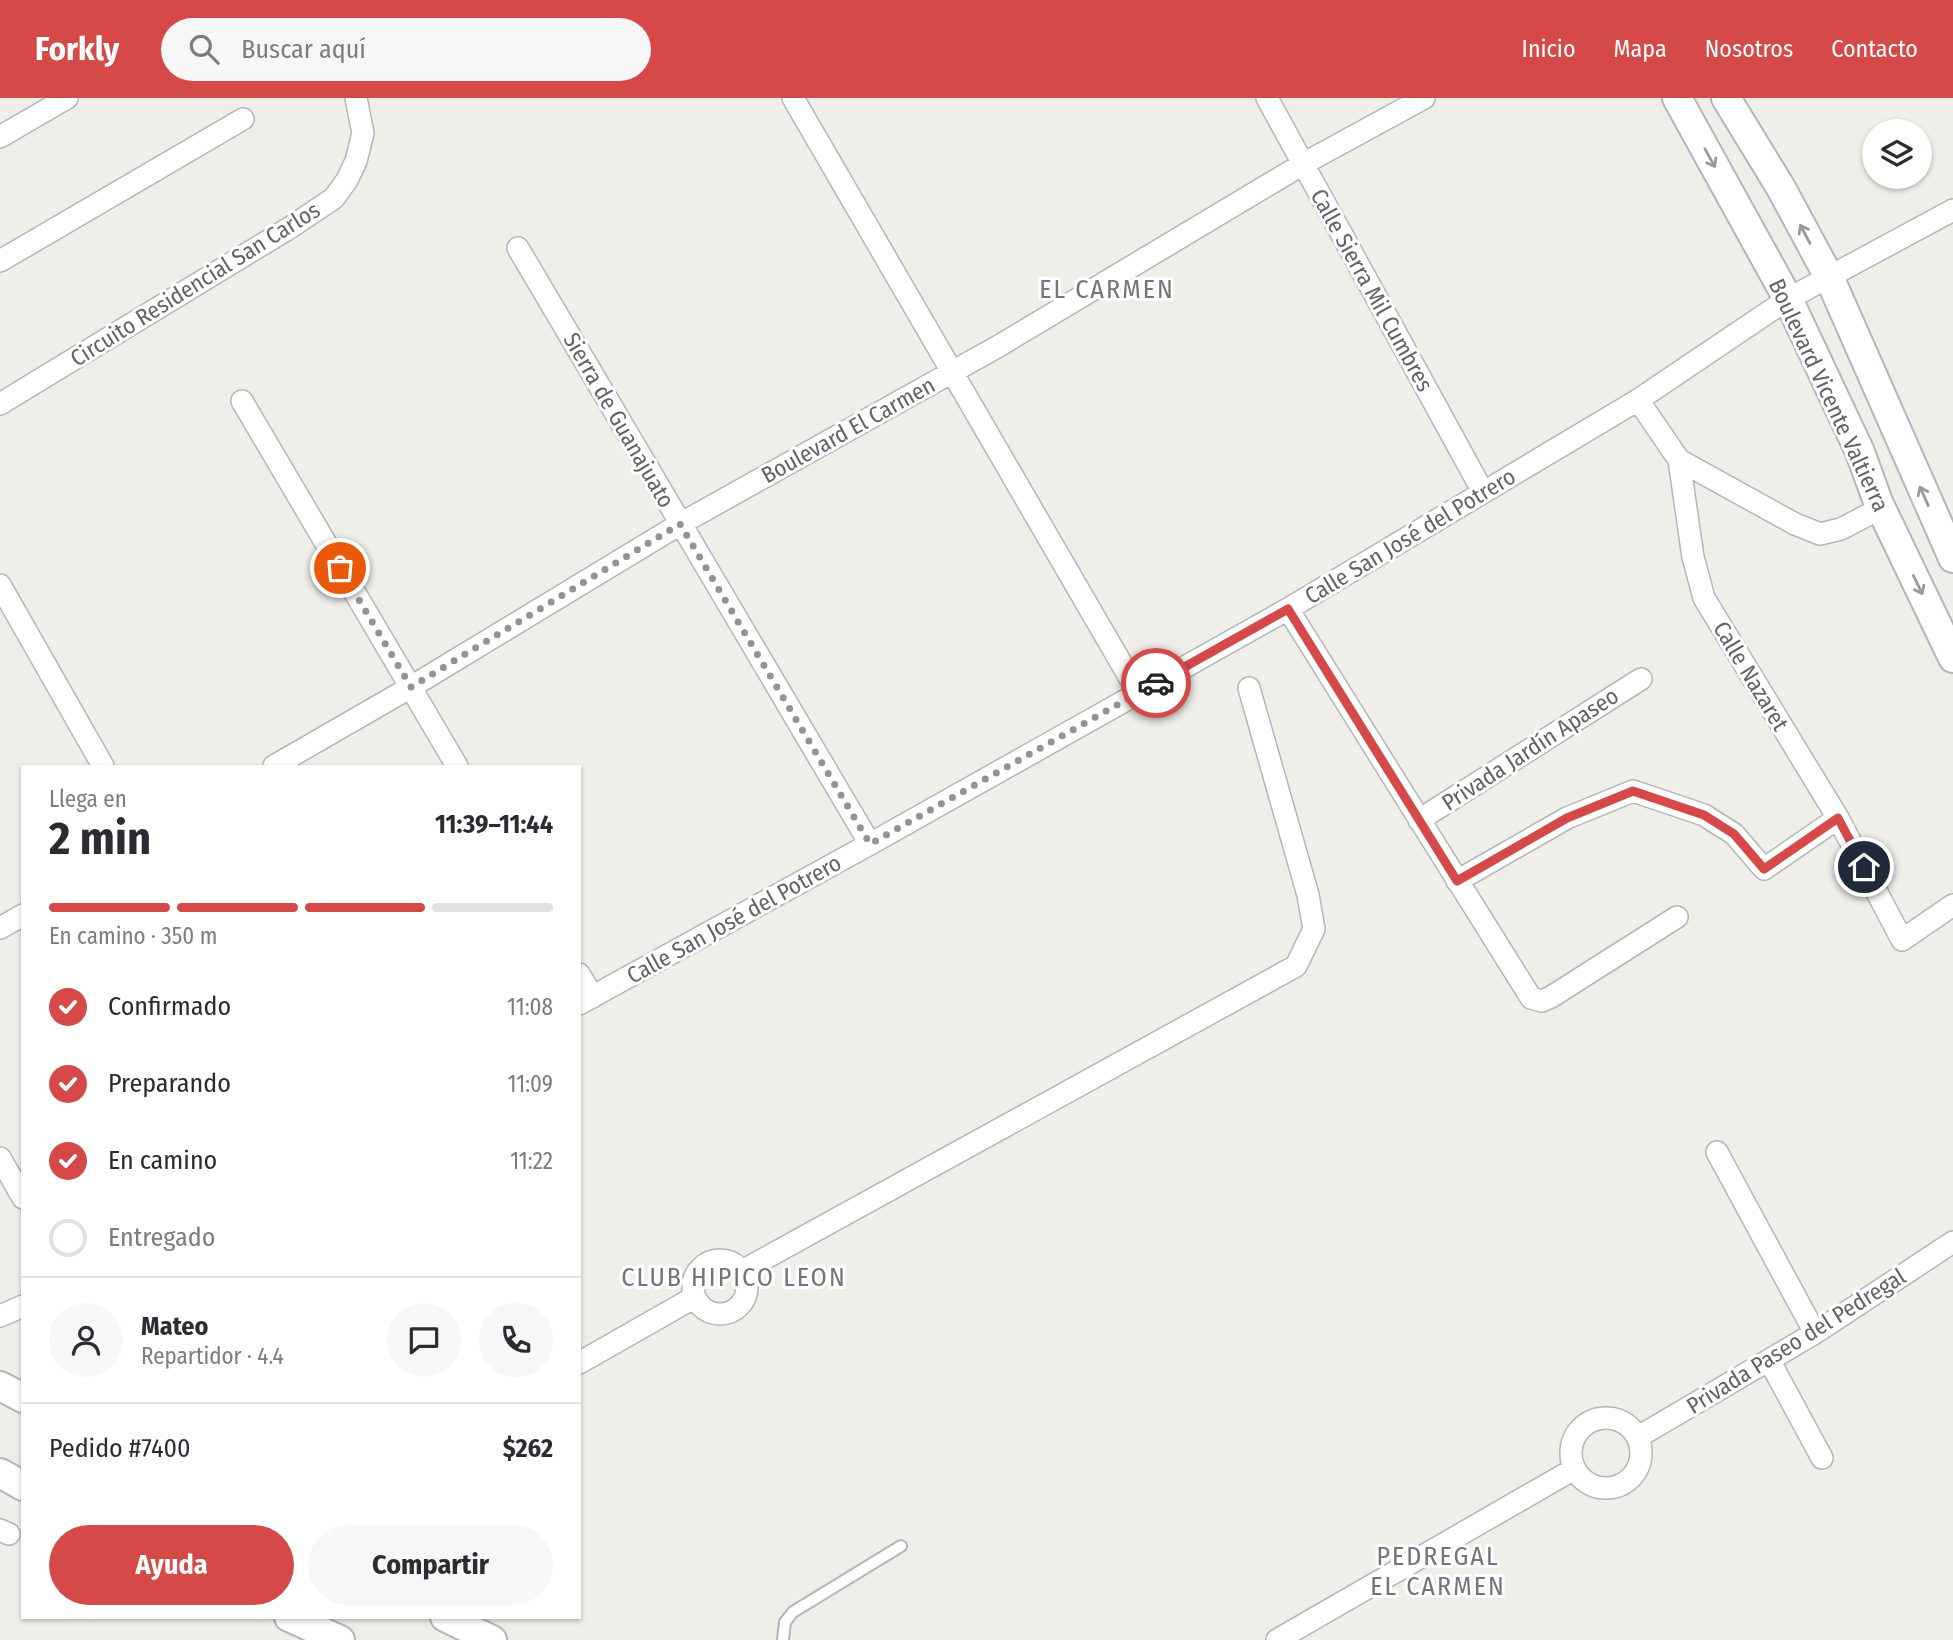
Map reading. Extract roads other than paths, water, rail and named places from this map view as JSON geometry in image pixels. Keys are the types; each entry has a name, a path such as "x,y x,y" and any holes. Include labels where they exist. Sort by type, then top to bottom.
{"main road":[{"name":"Boulevard Vicente Valtierra","path":"1677,98 1788,299 1860,452 1881,508 1953,658"},
{"name":"Boulevard Vicente Valtierra","path":"1726,98 1781,188 1830,279 1953,558"},
{"path":"0,1385 21,1397"},
{"path":"0,1473 21,1485"},
{"path":"293,1619 340,1640"},
{"path":"448,1619 492,1640"}],"street":[{"path":"0,137 67,98"},
{"name":"Circuito Residencial San Carlos","path":"0,404 334,198 356,161 363,133 356,98"},
{"path":"793,98 1131,680"},
{"name":"Calle Sierra Mil Cumbres","path":"1267,98 1478,481"},
{"name":"Boulevard El Carmen","path":"276,765 411,687 680,524 952,372 1303,164 1424,98"},
{"path":"0,261 243,119"},
{"name":"Calle San José del Potrero","path":"586,1000 1288,609 1638,400 1788,299 1830,279 1953,210"},
{"name":"Sierra de Guanajuato","path":"518,248 870,844"},
{"name":"Calle Nazaret","path":"1638,400 1679,460 1693,557 1704,598 1838,818 1902,940 1953,905"},
{"path":"242,401 456,765"},
{"path":"1679,460 1795,524 1819,534 1841,529 1881,508"},
{"path":"0,585 102,765"},
{"path":"1288,609 1531,998 1538,1001 1551,997 1677,917"},
{"name":"Privada Jardín Apaseo","path":"1419,820 1641,679"},
{"path":"742,1271 1296,966 1314,929 1308,895 1250,688"},
{"path":"1457,881 1567,818 1633,791 1704,815 1734,834 1764,869 1838,818"},
{"path":"0,928 21,916"},
{"path":"581,981 586,1000"},
{"path":"1717,1152 1815,1333"},
{"path":"0,1158 21,1195"},
{"name":"Privada Paseo del Pedregal","path":"1638,1437 1815,1333 1953,1242"},
{"path":"714,1261 729,1262 742,1271 747,1283 746,1296 739,1307 727,1314 714,1314 702,1308 695,1297 693,1282 701,1268 714,1261"},
{"path":"581,1362 695,1297"},
{"path":"0,1317 21,1308"},
{"path":"1769,1360 1822,1458"},
{"path":"1614,1418 1628,1425 1638,1437 1642,1452 1639,1468 1629,1480 1615,1487 1599,1488 1584,1481 1574,1469 1571,1454 1574,1438 1584,1426 1598,1419 1614,1418"},
{"path":"1277,1640 1574,1469"}],"lane":[{"path":"783,1640 786,1622 793,1612 901,1546"}],"district":[{"name":"EL CARMEN","path":"1107,289"},
{"name":"CLUB HIPICO LEON","path":"734,1277"},
{"name":"PEDREGAL EL CARMEN","path":"1438,1571"}]}
